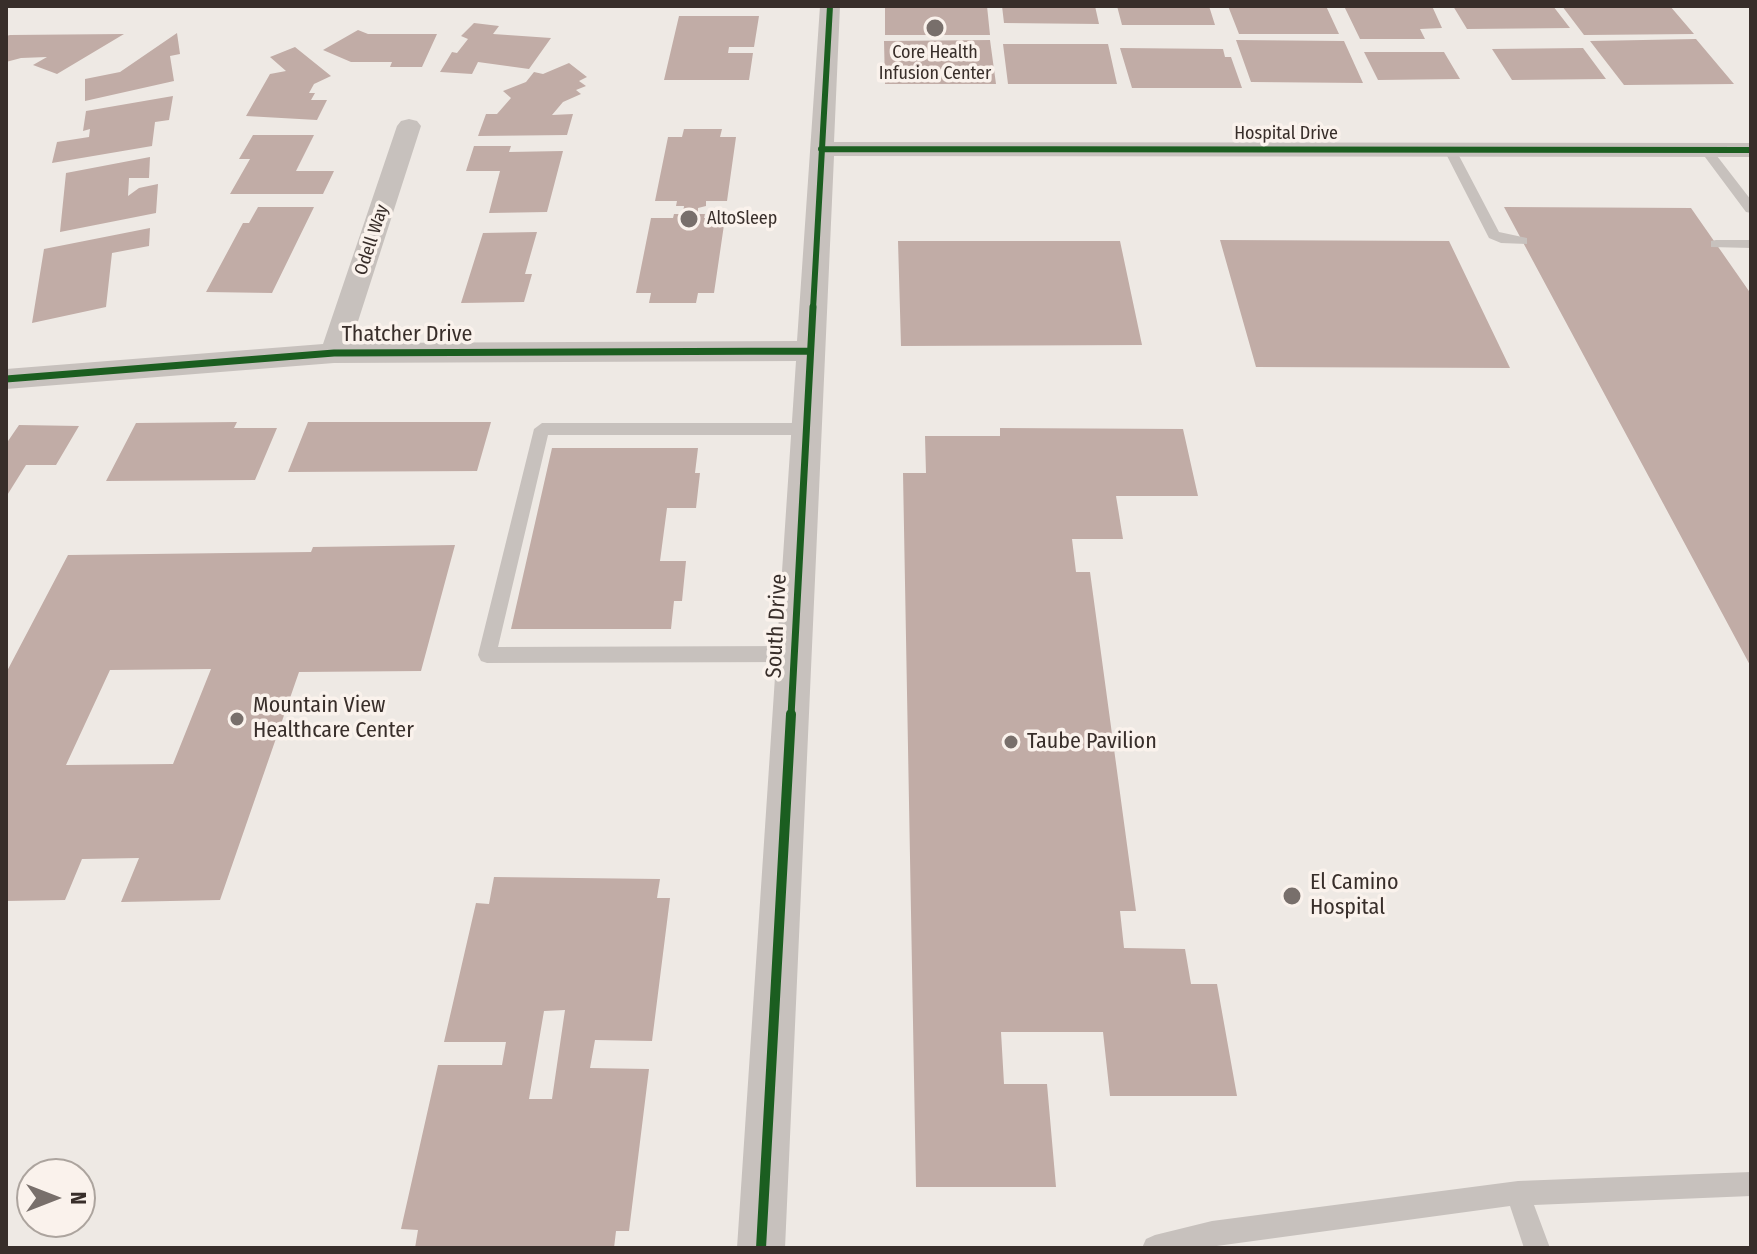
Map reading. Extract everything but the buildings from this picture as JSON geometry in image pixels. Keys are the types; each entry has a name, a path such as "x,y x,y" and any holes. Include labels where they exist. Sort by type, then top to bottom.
{"street":[{"name":"South Drive","path":"761,1248 830,6"},
{"name":"Odell Way","path":"334,353 409,126"},
{"name":"Hospital Drive","path":"821,149 1751,150"},
{"name":"Thatcher Drive","path":"6,379 334,353 810,351"}],"lane":[{"path":"1450,150 1494,235 1501,239 1522,241"},
{"path":"1706,150 1751,209"},
{"path":"1716,244 1751,244"},
{"path":"794,654 487,655 542,429 805,429"},
{"path":"1155,1248 1212,1233 1518,1193 1751,1184"},
{"path":"1518,1193 1537,1248"}],"cycle path":[{"path":"761,1248 830,6"},
{"path":"821,149 1751,150"},
{"path":"6,379 334,353 810,351"}],"place":[{"name":"Core Health Infusion Center","path":"935,28"},
{"name":"AltoSleep","path":"689,219"},
{"name":"Mountain View Healthcare Center","path":"237,719"},
{"name":"Taube Pavilion","path":"1011,742"},
{"name":"El Camino Hospital","path":"1292,896"}]}
